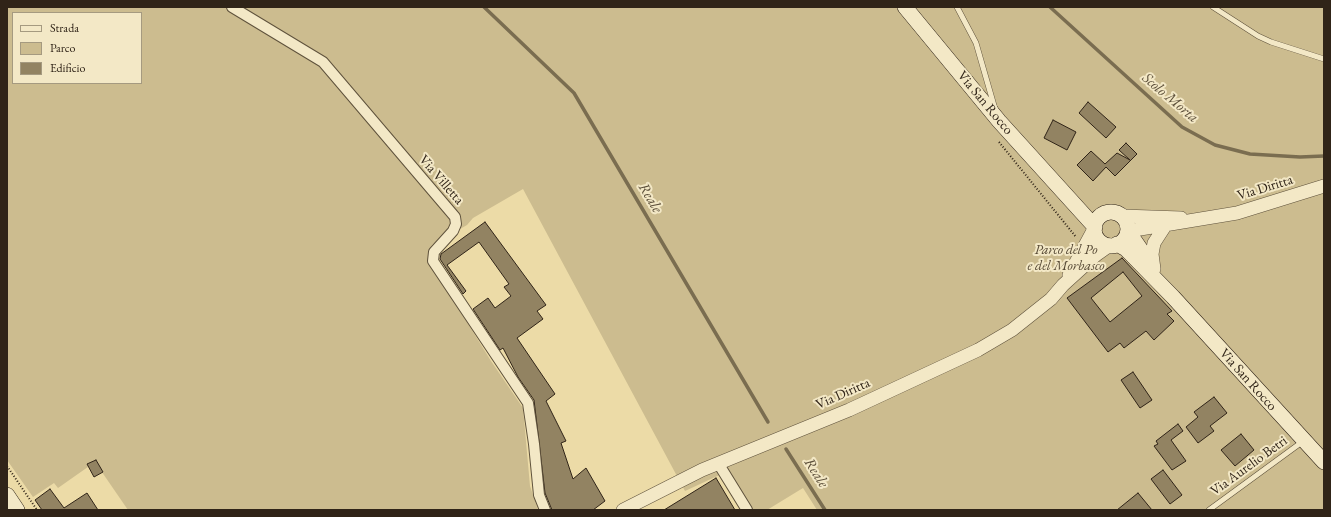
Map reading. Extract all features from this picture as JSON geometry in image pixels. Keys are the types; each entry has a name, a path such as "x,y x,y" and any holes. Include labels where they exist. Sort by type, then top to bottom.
{"main road":[{"name":"Via San Rocco","path":"905,7 999,121 1068,196 1098,221"},
{"path":"1112,212 1122,216 1128,225 1128,231 1124,239 1114,245 1105,244 1097,237 1098,221 1112,212"},
{"name":"Via San Rocco","path":"1128,231 1152,267"},
{"name":"Via San Rocco","path":"1114,245 1126,249 1173,297 1303,441 1324,462"},
{"path":"7,495 17,510"}],"street":[{"name":"Via Villetta","path":"232,7 323,62 455,217 456,224 453,231 434,252 432,261 528,403 539,494 545,510"},
{"name":"Via Diritta","path":"1128,231 1237,214 1324,186"},
{"name":"Via Diritta","path":"1122,216 1215,218"},
{"name":"Via Diritta","path":"1063,285 1098,221"},
{"path":"1152,267 1154,242 1165,226"},
{"name":"Via Diritta","path":"623,510 718,463 849,410 978,350 1012,330 1051,299 1063,285 1100,251 1114,245"},
{"name":"Via San Rocco","path":"1152,267 1173,297"},
{"path":"718,463 747,510"}],"lane":[{"path":"957,7 976,42 999,121"},
{"path":"1214,7 1258,36 1270,42 1324,59"},
{"name":"Via Aurelio Betri","path":"1209,510 1303,441"}],"path":[{"path":"7,466 37,510"}],"green space":[{"name":"Parco del Po e del Morbasco","path":"7,7 1324,7 1324,510 817,510 803,488 767,510 750,510 726,472 685,491 523,189 473,218 467,225 432,245 428,259 491,361 523,408 530,486 538,510 128,510 95,462 58,488 54,483 33,497 7,460"}],"building":[{"path":"1088,102 1116,127 1106,138 1079,113"},
{"path":"1053,120 1076,132 1067,150 1044,138"},
{"path":"1126,143 1137,154 1115,176 1106,167 1093,181 1077,165 1091,151 1105,164 1117,153 1130,160 1119,150"},
{"path":"485,222 546,305 537,311 543,319 517,338 555,394 546,401 566,441 561,443 573,479 586,468 605,501 593,510 552,510 545,493 534,400 518,377 503,348 500,350 473,309 488,298 495,308 511,296 504,287 509,284 479,242 447,265 466,291 463,294 440,259 441,254"},
{"path":"1122,258 1172,311 1167,314 1174,321 1154,340 1146,331 1124,348 1120,343 1108,352 1067,298","holes":["1123,272 1142,296 1110,322 1091,298"]},
{"path":"1133,372 1152,400 1140,408 1121,380"},
{"path":"1214,397 1227,413 1210,426 1214,431 1198,443 1186,427 1198,417 1194,412"},
{"path":"1178,424 1183,431 1171,440 1186,461 1172,470 1154,446 1158,444 1156,441"},
{"path":"1241,434 1254,450 1235,466 1221,450"},
{"path":"96,460 103,472 94,477 87,464"},
{"path":"1163,470 1182,495 1170,504 1151,479"},
{"path":"716,478 735,510 664,510"},
{"path":"50,489 64,508 87,493 98,510 42,510 35,500"},
{"path":"1138,493 1152,510 1117,510"}],"waterway":[{"name":"Reale","path":"484,7 574,93 768,422"},
{"name":"Scolo Morta","path":"1050,7 1182,127 1215,145 1250,154 1300,157 1324,156"},
{"name":"Reale","path":"786,449 825,510"}]}
